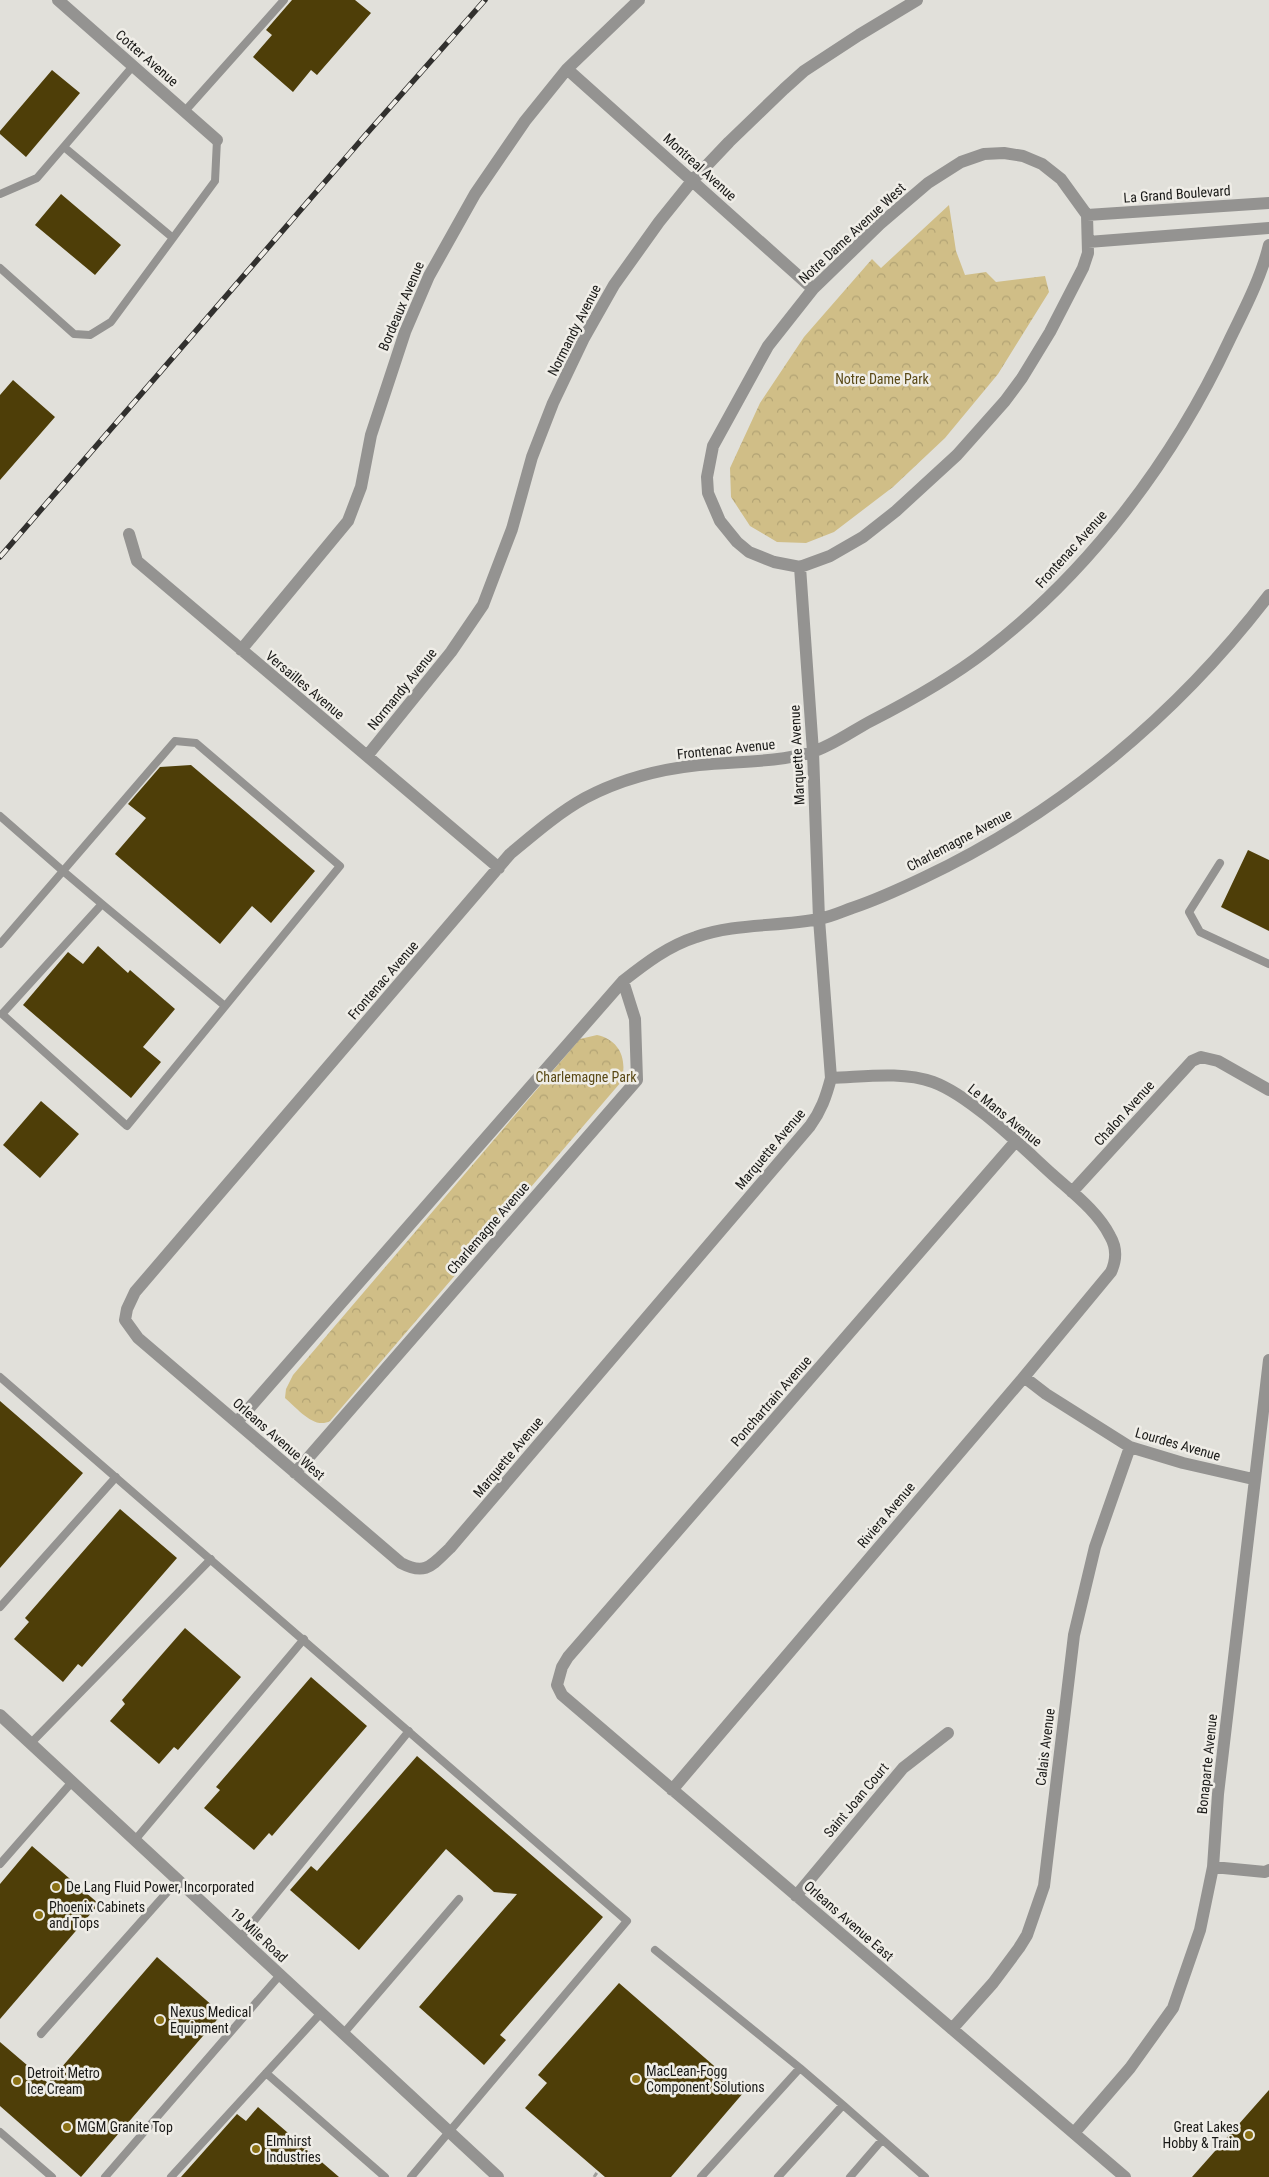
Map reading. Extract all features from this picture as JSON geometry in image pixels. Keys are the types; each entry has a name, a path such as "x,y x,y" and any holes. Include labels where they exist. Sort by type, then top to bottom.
{"street":[{"name":"Cotter Avenue","path":"58,0 217,140"},
{"name":"Bordeaux Avenue","path":"240,650 348,521 361,487 371,435 393,363 429,276 493,165 567,68 640,0"},
{"name":"Normandy Avenue","path":"367,756 451,652 483,605 512,529 532,457 584,338 614,285 659,222 692,181 729,142 804,71 867,29 917,0"},
{"name":"Montreal Avenue","path":"567,68 813,288"},
{"name":"Notre Dame Avenue West","path":"800,567 762,558 737,542 728,532 713,508 708,493 707,477 713,446 741,393 768,346 813,288 880,224 928,183 961,162 984,154 1004,153 1023,156 1042,164 1061,179 1087,215"},
{"name":"La Grand Boulevard","path":"1087,215 1269,203"},
{"path":"800,567 830,556 863,537 896,511 957,455 1005,401 1036,355 1077,284 1088,253 1087,215"},
{"path":"1088,242 1269,228"},
{"name":"Frontenac Avenue","path":"125,1320 126,1309 135,1292 510,854 538,830 585,799 632,780 697,765 764,761 813,752 904,704 984,653 1048,598 1119,519 1177,437 1220,360 1249,297 1269,245"},
{"name":"Versailles Avenue","path":"129,534 137,561 498,868"},
{"name":"Marquette Avenue","path":"422,1570 432,1565 450,1548 810,1126 823,1105 831,1078 819,919 813,752 800,567"},
{"name":"Charlemagne Avenue","path":"237,1422 623,981 649,960 672,946 697,936 728,930 819,919 861,905 944,868 988,845 1066,794 1111,759 1158,717 1248,623 1269,595"},
{"name":"Charlemagne Avenue","path":"295,1473 637,1080 635,1019 623,981"},
{"name":"Chalon Avenue","path":"1072,1192 1186,1067 1200,1057 1218,1061 1269,1090"},
{"name":"Le Mans Avenue","path":"831,1078 893,1076 915,1078 933,1082 952,1091 1016,1141 1072,1192 1104,1225 1111,1236 1116,1256"},
{"name":"Ponchartrain Avenue","path":"557,1685 562,1667 568,1657 1016,1141"},
{"name":"Riviera Avenue","path":"672,1790 1024,1376 1110,1272 1116,1256"},
{"name":"Orleans Avenue West","path":"125,1320 138,1338 401,1563 412,1569 422,1570"},
{"name":"Bonaparte Avenue","path":"1074,2133 1130,2068 1173,2008 1200,1930 1213,1867 1219,1784 1253,1480 1269,1360"},
{"name":"Lourdes Avenue","path":"1024,1376 1046,1394 1130,1447 1183,1463 1253,1480"},
{"name":"Calais Avenue","path":"952,2029 993,1983 1019,1948 1027,1935 1044,1886 1074,1635 1095,1547 1130,1447"},
{"name":"Orleans Avenue East","path":"557,1685 562,1695 1125,2177"},
{"name":"19 Mile Road","path":"0,1715 498,2177"},
{"name":"Saint Joan Court","path":"796,1896 903,1768 948,1733"},
{"path":"1213,1867 1264,1872 1269,1870"}],"lane":[{"path":"185,112 284,0"},
{"path":"0,194 37,178 133,66"},
{"path":"0,268 74,334 90,335 110,322 216,181 217,140"},
{"path":"64,147 173,238"},
{"path":"0,944 175,741 196,743 340,866 128,1126 2,1014 102,904"},
{"path":"0,816 102,904 226,1006"},
{"path":"1220,863 1189,912 1200,932 1269,964"},
{"path":"0,1377 627,1921 411,2177"},
{"path":"0,1608 116,1477"},
{"path":"31,1743 211,1559"},
{"path":"135,1840 304,1640"},
{"path":"240,1938 409,1731"},
{"path":"0,1864 72,1782"},
{"path":"41,2034 178,1880"},
{"path":"343,2034 459,1899"},
{"path":"656,1950 800,2068 920,2175"},
{"path":"105,2177 280,1975"},
{"path":"171,2177 321,2013"},
{"path":"701,2177 800,2068"},
{"path":"266,2073 385,2177"},
{"path":"778,2177 842,2105"},
{"path":"0,2132 52,2177"},
{"path":"850,2177 882,2140"}],"path":[{"path":"594,2177 598,2171"}],"green space":[{"name":"Notre Dame Park","path":"949,205 956,251 965,275 986,272 996,282 1045,276 1049,292 998,374 945,438 893,487 834,532 806,543 777,542 750,526 731,497 730,468 760,403 804,337 872,259 881,268"},
{"name":"Charlemagne Park","path":"597,1035 617,1046 623,1059 621,1082 330,1421 318,1423 306,1417 285,1398 286,1389 293,1375 580,1039"}],"building":[{"path":"292,0 355,0 371,13 317,75 311,70 293,92 253,57 272,35 266,30"},
{"path":"52,70 80,93 26,157 0,134 0,131"},
{"path":"61,194 121,245 95,275 35,225"},
{"path":"13,380 55,417 0,480 0,395"},
{"path":"191,765 315,871 271,923 252,906 220,944 115,854 146,818 128,804 160,767"},
{"path":"1248,850 1269,860 1269,931 1221,907"},
{"path":"98,946 128,973 130,970 175,1009 143,1047 161,1062 131,1098 23,1005 68,952 83,964"},
{"path":"41,1101 79,1134 40,1178 3,1145"},
{"path":"0,1401 83,1473 0,1568"},
{"path":"120,1509 177,1558 82,1667 78,1664 63,1682 14,1639 29,1622 25,1618"},
{"path":"185,1628 241,1677 178,1750 174,1747 159,1764 110,1721 125,1704 122,1700"},
{"path":"311,1677 367,1726 272,1836 269,1833 254,1850 204,1808 220,1790 216,1787"},
{"path":"417,1756 603,1917 500,2035 506,2040 484,2065 419,2007 517,1894 494,1892 446,1849 359,1950 290,1890 311,1866 317,1871"},
{"path":"32,1846 99,1904 0,2019 0,1884"},
{"path":"157,1957 222,2014 81,2177 0,2106 0,2042 48,2083"},
{"name":"MacLean-Fogg Component Solutions","path":"619,1983 744,2092 671,2177 605,2177 525,2108 547,2083 538,2075"},
{"name":"Great Lakes Hobby & Train","path":"1269,2090 1269,2177 1192,2177"},
{"name":"Elmhirst Industries","path":"258,2107 339,2177 181,2177 237,2114 246,2121"}],"railway":[{"path":"0,557 485,0"}],"place":[{"name":"De Lang Fluid Power, Incorporated","path":"56,1887"},
{"name":"Phoenix Cabinets and Tops","path":"39,1915"},
{"name":"Nexus Medical Equipment","path":"160,2020"},
{"name":"MacLean-Fogg Component Solutions","path":"636,2079"},
{"name":"Detroit Metro Ice Cream","path":"17,2081"},
{"name":"MGM Granite Top","path":"67,2127"},
{"name":"Great Lakes Hobby & Train","path":"1249,2135"},
{"name":"Elmhirst Industries","path":"256,2149"}]}
